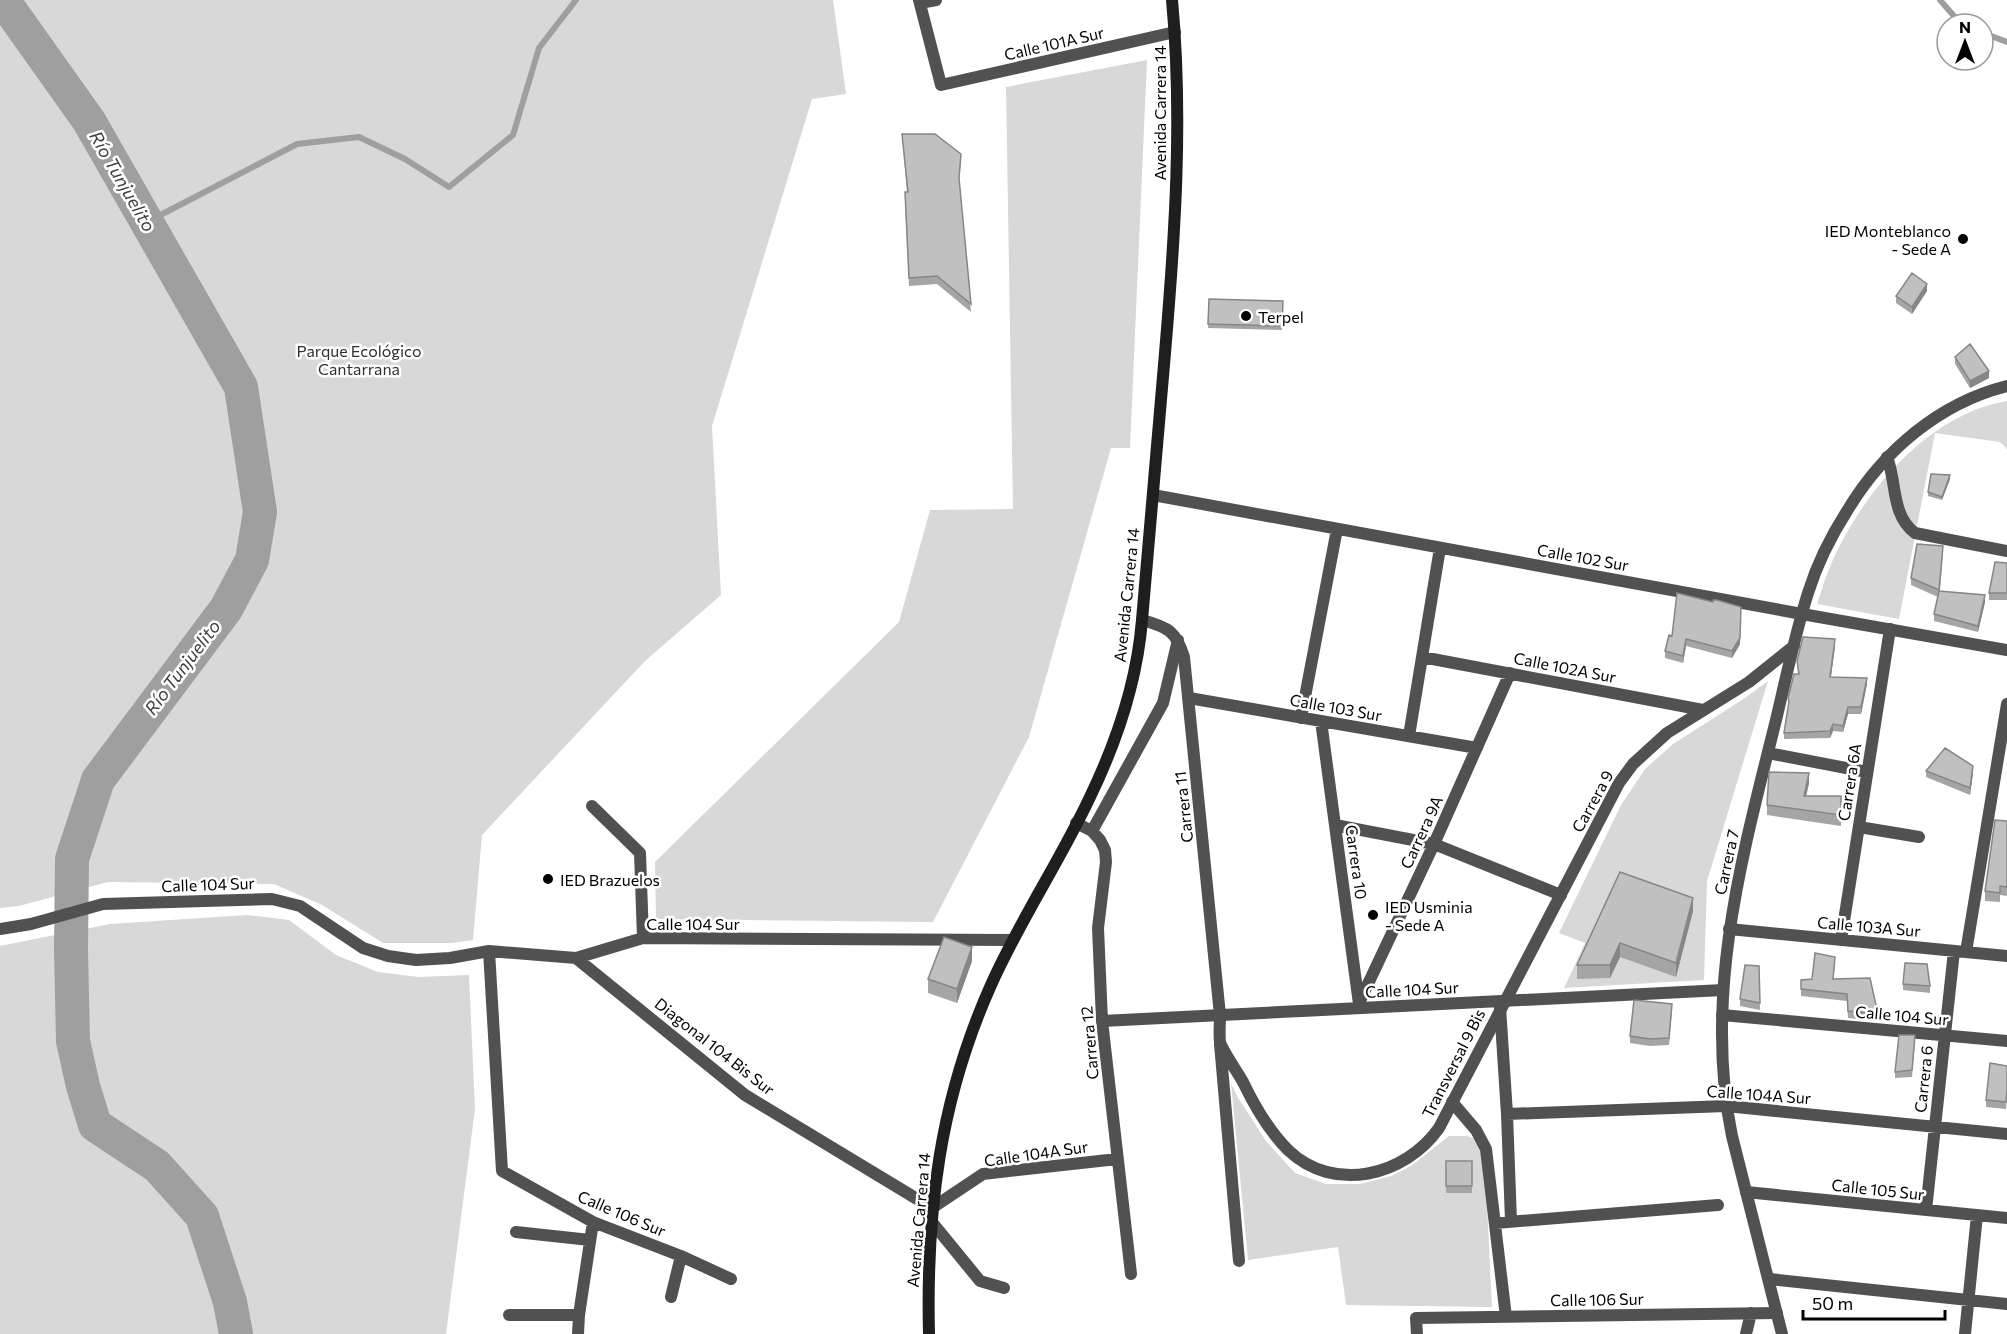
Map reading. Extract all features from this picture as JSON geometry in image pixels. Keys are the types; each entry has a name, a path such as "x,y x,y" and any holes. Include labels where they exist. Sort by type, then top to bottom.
{"main road":[{"name":"Avenida Carrera 14","path":"928,1334 932,1215 946,1115 959,1067 973,1027 1013,940 1107,760 1122,717 1136,664 1153,495 1178,159 1172,0"}],"street":[{"path":"919,2 936,0"},
{"name":"Calle 101A Sur","path":"919,2 941,86 1175,32"},
{"name":"Carrera 7","path":"1782,1334 1726,1106 1721,1060 1723,990 1729,929 1768,753 1802,614 1816,570 1831,539 1858,494 1887,457 1916,430 1960,402 2007,386"},
{"path":"1887,457 1892,469 1898,511 1906,526 1915,533 2007,551"},
{"name":"Calle 102 Sur","path":"1153,495 2007,650"},
{"path":"1301,718 1337,529"},
{"path":"1409,736 1440,548"},
{"path":"1076,823 1092,831 1163,703 1178,640 1171,631 1159,624 1142,620"},
{"name":"Carrera 6A","path":"1841,940 1890,629"},
{"name":"Carrera 11","path":"1178,640 1184,657 1189,698 1220,1015 1220,1044"},
{"name":"Carrera 9","path":"1502,1004 1618,783 1666,732 1749,682 1794,646"},
{"name":"Calle 102A Sur","path":"1422,657 1702,710"},
{"name":"Carrera 9A","path":"1359,1005 1510,673"},
{"name":"Calle 103 Sur","path":"1189,698 1477,748"},
{"name":"Carrera 6","path":"1926,1210 1944,1036 2007,704"},
{"name":"Carrera 10","path":"1321,721 1359,1005"},
{"path":"1768,753 1867,772"},
{"path":"592,806 640,853 643,938"},
{"path":"1335,825 1434,844 1561,895"},
{"path":"1859,827 1919,837"},
{"name":"Carrera 12","path":"1092,831 1105,850 1106,862 1098,928 1102,1021 1131,1274"},
{"name":"Calle 104 Sur","path":"0,929 31,924 103,904 272,899 300,906 363,948 388,956 416,960 450,958 489,951 576,958 643,938 1013,940"},
{"name":"Calle 103A Sur","path":"1729,929 2007,956"},
{"name":"Calle 106 Sur","path":"489,951 502,1171 593,1222 681,1256 731,1279"},
{"name":"Diagonal 104 Bis Sur","path":"576,958 745,1095 932,1215"},
{"name":"Calle 104 Sur","path":"1102,1021 1359,1005 1502,1004 1723,990"},
{"path":"1502,1004 1511,1221"},
{"name":"Transversal 9 Bis","path":"1220,1044 1275,1134 1289,1151 1312,1167 1340,1176 1354,1176 1384,1171 1397,1166 1410,1159 1431,1140 1502,1004"},
{"name":"Calle 104 Sur","path":"1722,1015 2007,1041"},
{"path":"1220,1044 1239,1261"},
{"path":"1452,1102 1476,1130 1486,1149 1506,1317"},
{"name":"Calle 104A Sur","path":"1507,1114 1726,1106 2007,1134"},
{"name":"Calle 104A Sur","path":"932,1215 983,1174 1117,1159"},
{"name":"Calle 105 Sur","path":"1746,1192 2007,1218"},
{"path":"1496,1223 1718,1205"},
{"path":"932,1215 981,1281 1004,1288"},
{"path":"1965,1334 1977,1215"},
{"path":"578,1334 593,1222"},
{"path":"516,1232 590,1240"},
{"path":"671,1298 681,1256"},
{"path":"1768,1279 2007,1305"},
{"path":"1746,1334 1751,1313"},
{"name":"Calle 106 Sur","path":"1417,1334 1416,1318 1777,1313"},
{"path":"509,1316 579,1315"}],"green space":[{"name":"Parque Ecológico Cantarrana","path":"0,0 833,0 846,94 812,99 712,426 721,595 645,661 482,835 473,940 452,943 383,943 322,905 274,884 108,882 19,906 0,908"},
{"path":"1147,60 1130,448 1111,448 1029,737 933,922 656,919 655,862 899,622 930,510 1013,509 1006,87"},
{"path":"2007,401 2007,449 2000,442 1935,433 1899,619 1817,604 1829,569 1858,514 1899,463 1923,441 1949,423 1977,409"},
{"path":"1768,681 1707,881 1704,980 1564,988 1585,943 1559,933 1621,805 1645,769 1673,744"},
{"path":"247,915 289,920 336,955 378,972 419,977 469,975 475,1109 446,1334 0,1334 0,946 110,924"},
{"path":"1231,1083 1266,1141 1295,1173 1326,1184 1360,1184 1391,1176 1411,1166 1449,1136 1467,1136 1476,1139 1482,1149 1485,1164 1492,1307 1346,1305 1338,1247 1248,1260"}],"building":[{"path":"902,134 935,134 961,154 959,178 971,304 937,276 909,278 905,192 908,192"},
{"path":"1912,273 1927,284 1912,307 1896,296"},
{"name":"Terpel","path":"1209,299 1283,301 1282,326 1208,324"},
{"path":"1970,344 1989,371 1970,381 1955,357"},
{"path":"1931,474 1950,475 1942,497 1928,492"},
{"path":"1917,544 1943,546 1939,590 1911,578"},
{"path":"1995,562 2007,563 2007,593 1989,593"},
{"path":"1939,591 1985,595 1978,626 1934,614"},
{"path":"1677,593 1741,607 1740,638 1732,651 1686,639 1683,656 1665,651 1669,635 1672,636"},
{"path":"1803,637 1835,639 1830,677 1867,678 1861,707 1848,707 1843,726 1833,724 1830,731 1784,733 1788,698 1794,674 1799,674 1797,661"},
{"path":"1945,748 1973,766 1970,788 1926,771"},
{"path":"1769,772 1809,773 1804,796 1841,796 1841,815 1767,805"},
{"path":"1995,820 2007,821 2007,887 2000,886 2000,893 1985,891"},
{"path":"1620,872 1693,898 1676,963 1620,943 1610,965 1577,965"},
{"path":"944,937 972,947 957,989 928,979"},
{"path":"1815,953 1835,957 1833,979 1870,978 1878,1014 1848,1011 1847,994 1801,989 1801,980 1812,979"},
{"path":"1905,963 1927,964 1930,986 1903,984"},
{"path":"1745,965 1759,966 1760,1003 1740,999"},
{"path":"1634,1000 1672,1004 1669,1038 1650,1039 1630,1036"},
{"path":"1899,1035 1915,1035 1912,1070 1895,1072"},
{"path":"1990,1063 2007,1066 2006,1102 1986,1100"},
{"path":"1446,1161 1472,1161 1472,1186 1446,1186"}],"waterway":[{"name":"Río Tunjuelito","path":"3,0 89,121 241,387 260,512 252,560 226,609 98,780 72,859 71,949 73,1041 95,1125 157,1166 202,1216 230,1302 236,1334"},
{"path":"147,222 297,144 359,137 405,159 449,187 513,135 539,48 576,0"},
{"path":"1940,0 1950,12"},
{"path":"1995,38 2007,42"}],"place":[{"name":"IED Monteblanco - Sede A","path":"1963,239"},
{"name":"Terpel","path":"1246,316"},
{"name":"IED Brazuelos","path":"548,879"},
{"name":"IED Usminia - Sede A","path":"1373,915"}]}
